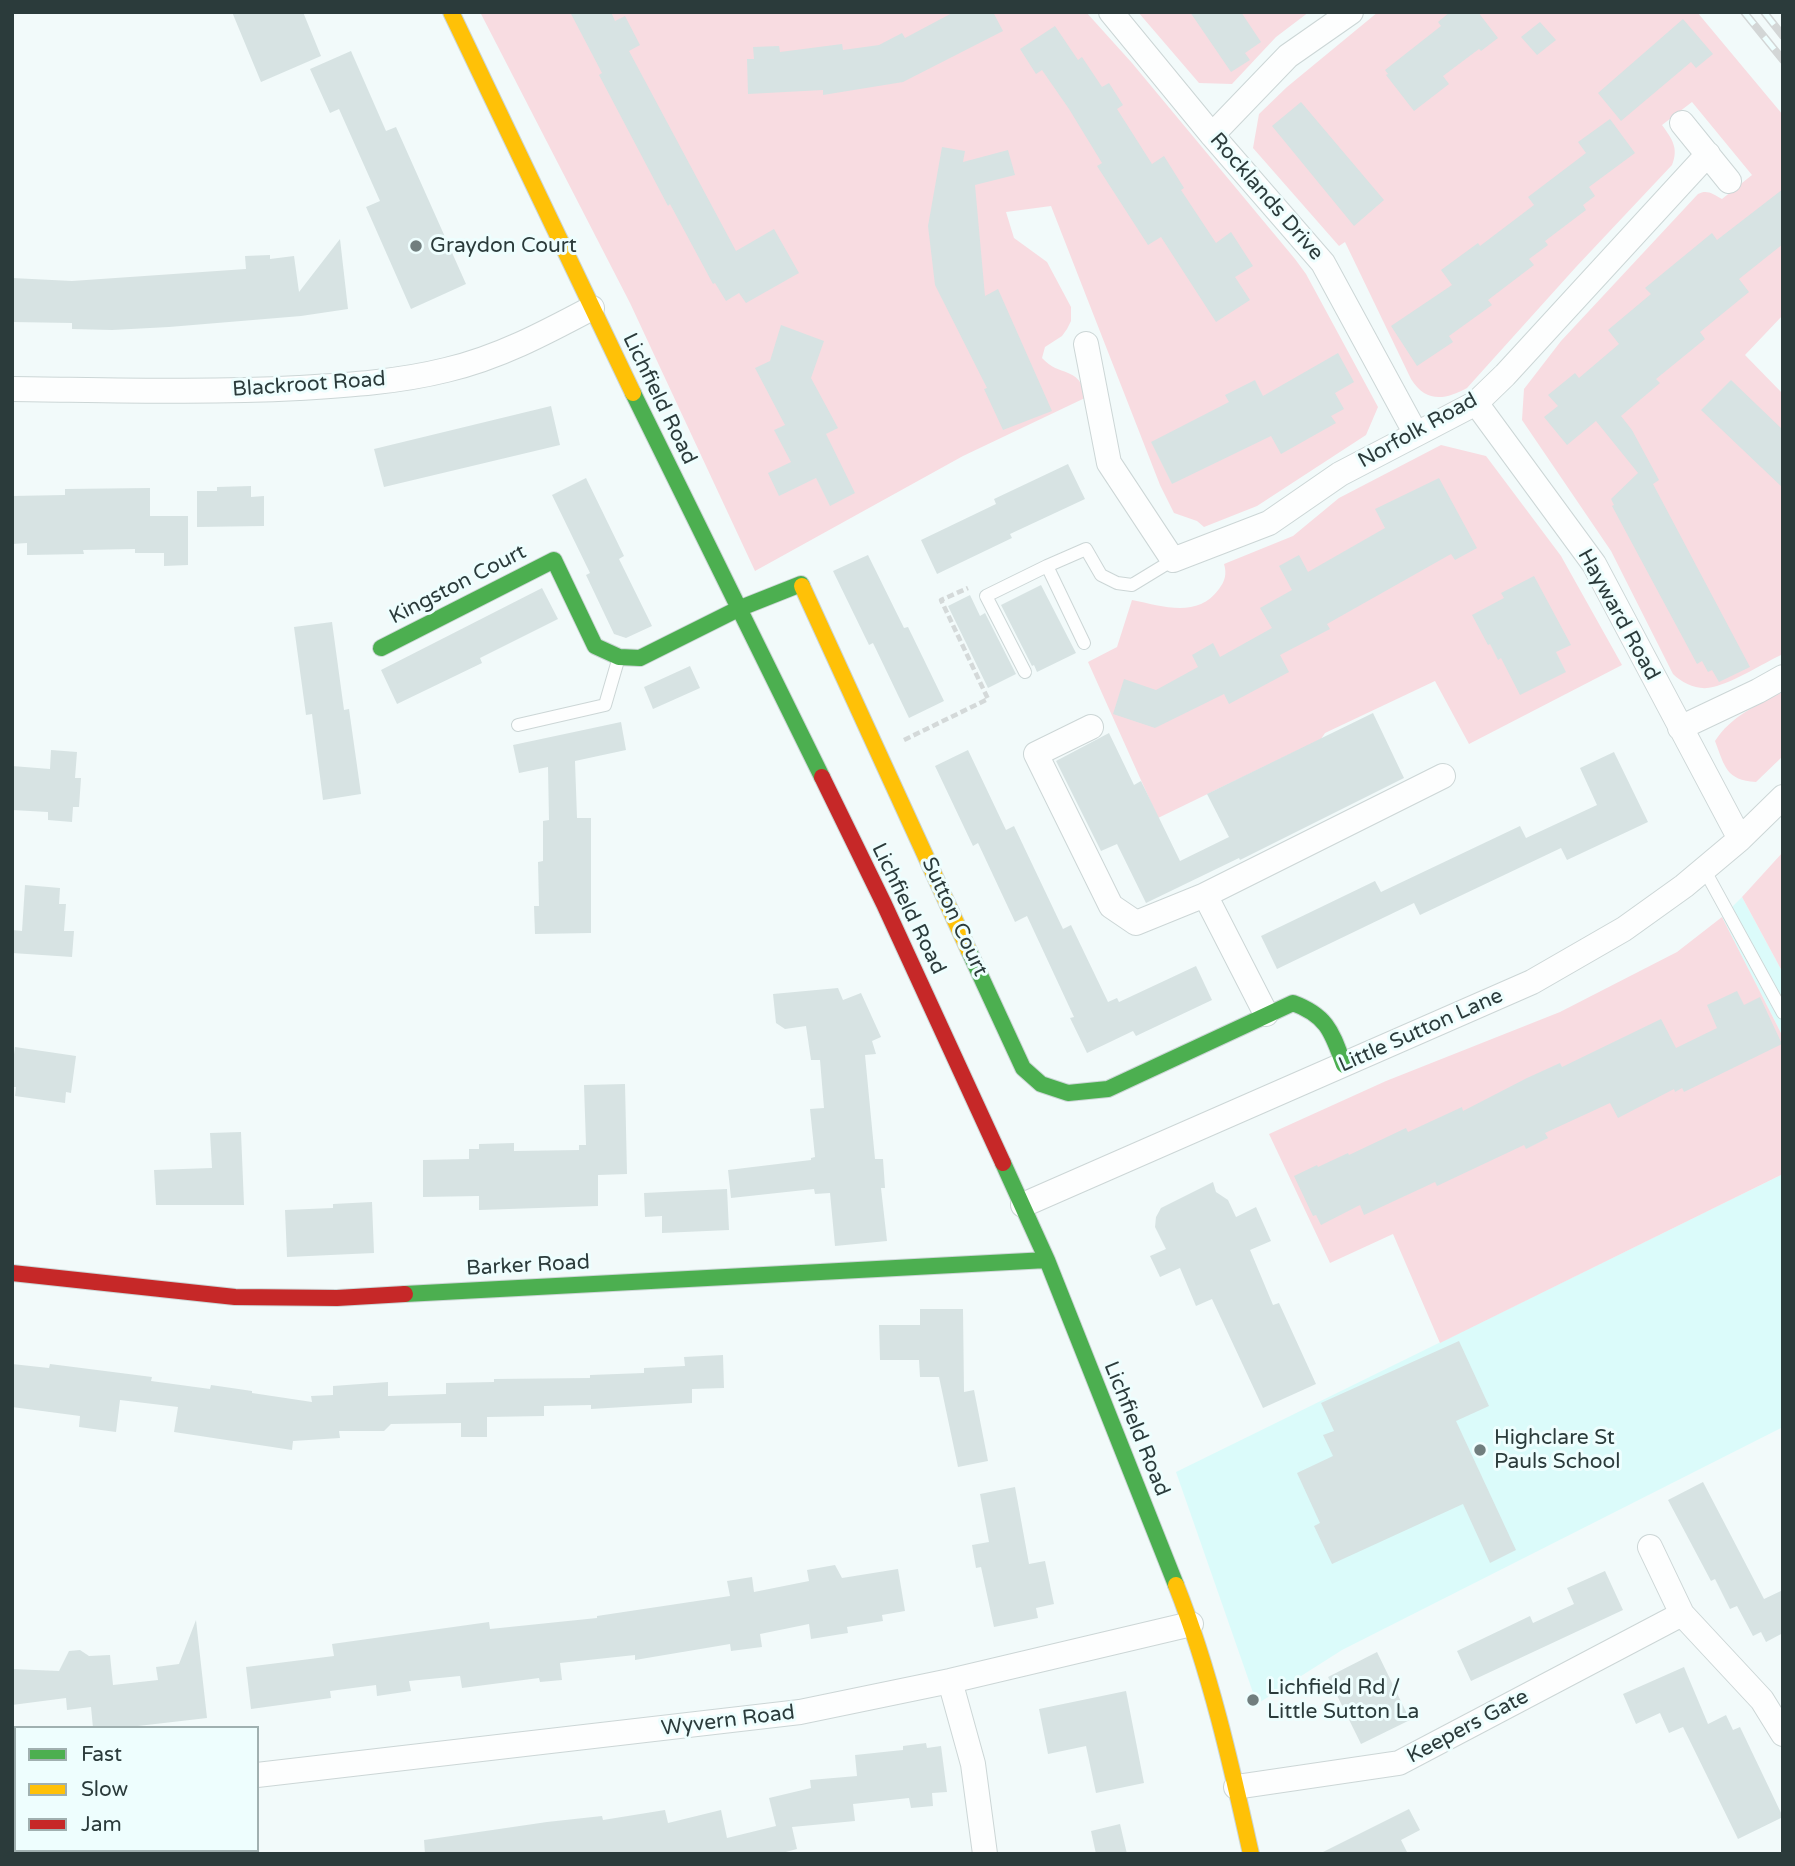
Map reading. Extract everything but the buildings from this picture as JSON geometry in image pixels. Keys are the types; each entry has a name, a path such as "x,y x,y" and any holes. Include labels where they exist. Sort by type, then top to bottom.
{"street":[{"name":"Lichfield Road","path":"451,12 738,609 884,904 1047,1260 1191,1624 1237,1787 1251,1854"},
{"name":"Rocklands Drive","path":"1111,12 1212,135 1323,263 1416,434"},
{"path":"1212,135 1288,56 1351,12"},
{"path":"1682,123 1730,181"},
{"name":"Norfolk Road","path":"1172,560 1269,523 1340,474 1476,403 1505,375 1708,154"},
{"name":"Blackroot Road","path":"12,389 239,391 348,385 399,379 448,370 523,345 592,308"},
{"path":"1086,344 1109,463 1172,560"},
{"name":"Hayward Road","path":"1476,403 1594,564 1740,839"},
{"name":"Kingston Court","path":"381,648 554,560 595,646 619,657"},
{"name":"Sutton Court","path":"738,609 801,584 1023,1068 1041,1084 1068,1093 1108,1089 1293,1003 1311,1009 1327,1022 1344,1065"},
{"path":"619,657 640,658 738,609"},
{"path":"1680,728 1783,677"},
{"path":"1091,727 1036,754 1111,906 1136,923 1205,895 1443,776"},
{"name":"Little Sutton Lane","path":"1023,1205 1532,982 1624,929 1704,869 1783,797"},
{"path":"1205,895 1266,1014"},
{"name":"Barker Road","path":"12,1273 235,1297 337,1298 1047,1260"},
{"path":"1650,1547 1682,1614 1762,1700 1783,1734"},
{"name":"Keepers Gate","path":"1237,1787 1399,1763 1682,1614"},
{"name":"Wyvern Road","path":"259,1775 800,1713 1191,1624"},
{"path":"950,1681 973,1764 985,1854"}],"lane":[{"path":"1025,672 986,596 1086,549 1101,575 1117,583 1132,585 1172,560"},
{"path":"1047,566 1084,643"},
{"path":"518,725 605,705 619,657"},
{"path":"1704,869 1783,1013"}],"path":[{"path":"878,752 989,699 941,600 979,583 986,596"}],"shaded area":[{"path":"480,12 1086,12 1132,63 1306,274 1378,407 1366,435 1257,506 1204,527 1197,521 1174,513 1160,485 1051,206 1006,212 1014,238 1047,262 1071,307 1071,321 1067,329 1062,336 1045,347 1042,358 1055,368 1073,375 1087,397 963,456 755,571 630,303"},
{"path":"1138,12 1309,12 1276,37 1232,84 1199,83"},
{"path":"1378,12 1697,12 1783,115 1783,315 1745,355 1783,394 1783,654 1730,681 1708,688 1692,686 1673,674 1611,551 1522,420 1524,389 1561,341 1698,194 1707,192 1722,199 1752,175 1692,102 1662,125 1675,149 1672,165 1467,388 1444,397 1430,396 1411,379 1345,242 1339,246 1253,148 1259,114 1287,87"},
{"path":"1441,445 1486,456 1561,556 1622,665 1469,744 1435,681 1325,733 1321,739 1158,818 1088,662 1117,647 1132,600 1179,608 1200,604 1221,586 1225,574 1224,564 1293,536 1339,498"},
{"path":"1783,692 1783,756 1756,782 1732,775 1724,765 1715,741 1737,718"},
{"path":"1783,852 1783,973 1742,897"},
{"path":"1742,897 1783,973 1783,1037 1722,917"},
{"path":"1722,917 1783,1037 1783,1174 1440,1343 1393,1234 1330,1263 1269,1134 1386,1081 1560,1012 1677,952"},
{"name":"Highclare St Pauls School","path":"1783,1174 1783,1430 1781,1428 1342,1650 1257,1704 1176,1472"}],"railway":[{"path":"1744,12 1783,60"},
{"path":"1764,12 1783,36"}],"traffic: fast":[{"path":"633,393 822,777"},
{"path":"381,648 554,560 595,646 619,657 640,658 738,609 801,584 802,586"},
{"path":"969,951 1023,1068 1041,1084 1068,1093 1108,1089 1293,1003 1314,1014 1327,1027 1344,1065"},
{"path":"1003,1163 1047,1260 1176,1585"},
{"path":"405,1294 1047,1260"}],"traffic: slow":[{"path":"451,12 633,393"},
{"path":"802,586 969,951"},
{"path":"1176,1585 1209,1684 1251,1854"}],"traffic: jam":[{"path":"822,777 884,904 1003,1163"},
{"path":"12,1273 235,1297 337,1298 405,1294"}],"place":[{"name":"Graydon Court","path":"416,246"},
{"name":"Highclare St Pauls School","path":"1480,1450"},
{"name":"Lichfield Rd / Little Sutton La","path":"1253,1700"}]}
